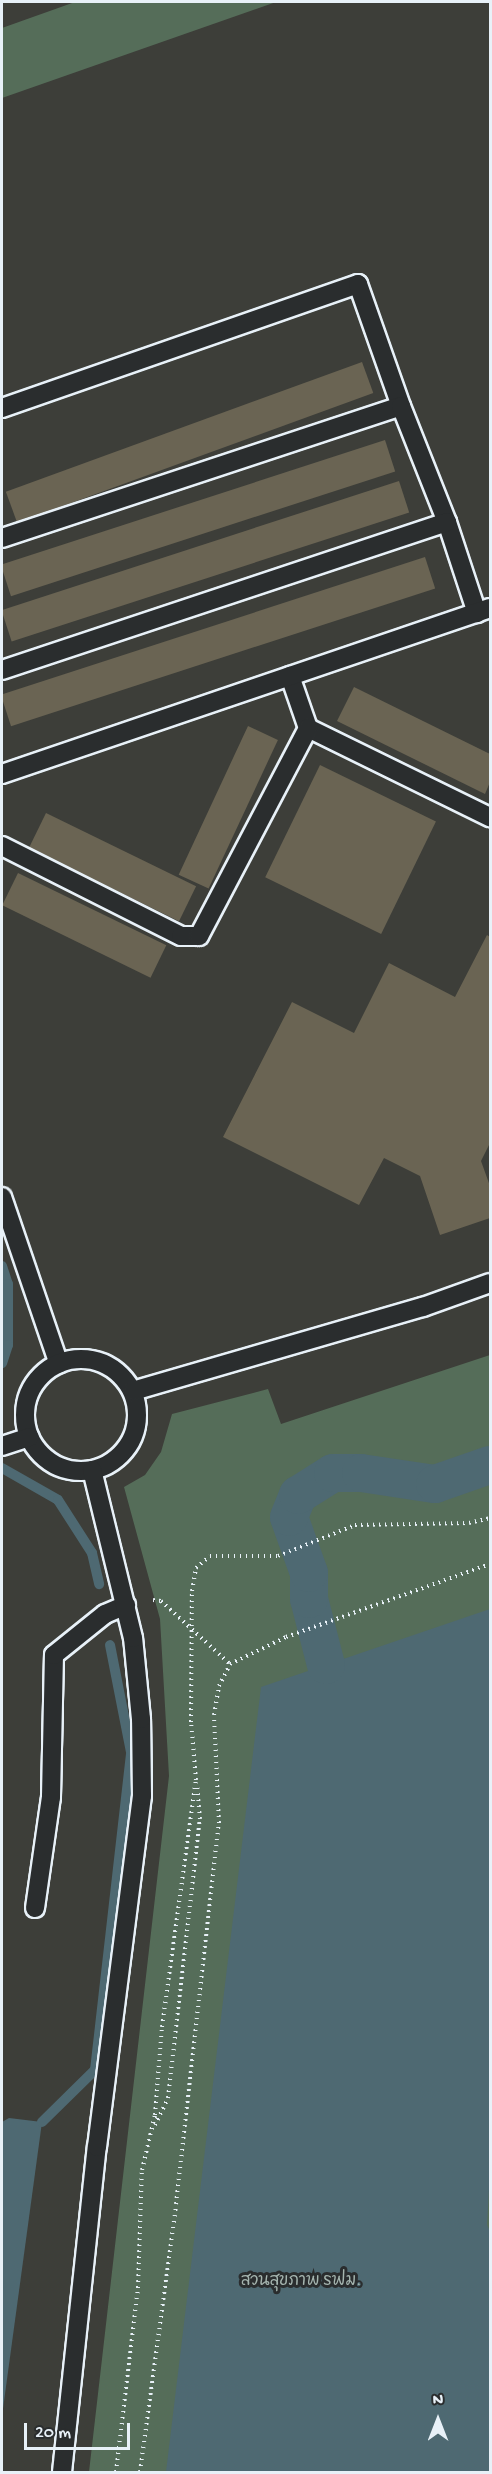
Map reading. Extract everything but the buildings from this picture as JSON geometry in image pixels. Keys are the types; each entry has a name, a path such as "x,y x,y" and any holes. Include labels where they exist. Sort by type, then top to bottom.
{"lane":[{"path":"2,408 358,284 401,406 484,611 2,774"},
{"path":"2,538 401,406"},
{"path":"2,670 447,522"},
{"path":"290,676 308,728 490,817"},
{"path":"2,846 182,936 199,936 308,728"},
{"path":"2,1197 59,1364"},
{"path":"133,1391 423,1307 490,1283"},
{"path":"88,1359 107,1364 133,1391 138,1416 132,1440 115,1460 92,1470 67,1469 52,1461 30,1437 25,1412 29,1394 39,1378 59,1364 88,1359"},
{"path":"2,1446 30,1437"},
{"path":"62,2472 97,2147 142,1796 141,1719 126,1605 92,1470"},
{"path":"35,1908 51,1797 54,1655 105,1614 126,1605"}],"path":[{"path":"151,2132 168,2098 200,1819 191,1722 192,1632 196,1568 210,1556 278,1556 355,1525 469,1523 490,1518"},
{"path":"140,2472 176,2204 219,1822 214,1715 219,1686 230,1664 286,1637 490,1564"},
{"path":"126,1605 142,1599 161,1601 192,1632 230,1664"},
{"path":"116,2472 138,2288 142,2170 151,2132 196,1780"}],"shaded area":[{"path":"2,2 490,2 490,2472 2,2472"}],"green space":[{"path":"75,2 276,2 2,98 2,28"},
{"name":"สวนสุขภาพ รฟม.","path":"490,1355 490,2472 89,2472 169,1776 160,1619 124,1487 145,1475 161,1452 172,1414 268,1389 281,1424"}],"water":[{"path":"490,1609 490,2172 487,2225 490,2231 490,2472 166,2472 261,1687"},
{"path":"9,2118 42,2122 2,2416 2,2122"}],"waterway":[{"path":"2,1266 8,1284 8,1345 2,1363"},
{"path":"326,1665 309,1599 309,1573 289,1517 298,1495 333,1473 361,1473 435,1484 490,1465"},
{"path":"2,1468 58,1500 92,1553 99,1584"},
{"path":"42,2122 95,2070 131,1752 110,1645"}]}
